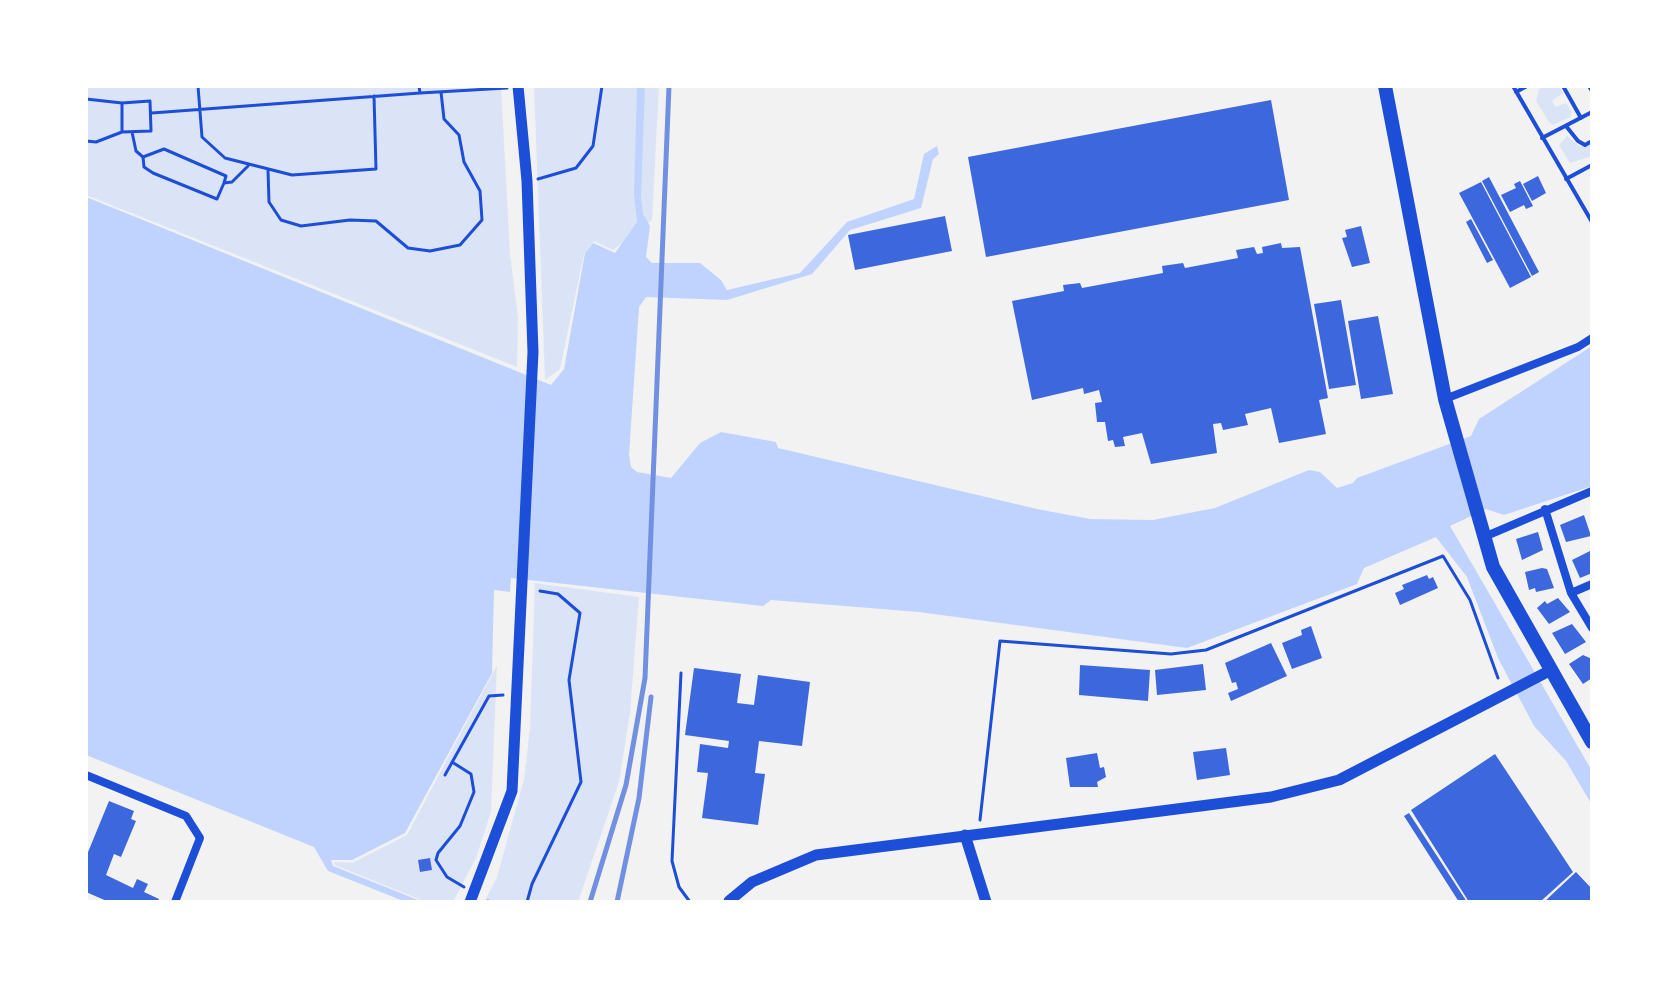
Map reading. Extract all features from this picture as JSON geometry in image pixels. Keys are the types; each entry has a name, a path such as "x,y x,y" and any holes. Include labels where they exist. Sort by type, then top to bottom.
{"highway":[{"path":"1385,86 1447,405 1493,567 1592,742"}],"street":[{"path":"470,902 512,791 533,352 527,181 518,87"},
{"path":"1447,405 1592,338"},
{"path":"1482,532 1592,491"},
{"path":"1545,509 1571,593 1592,628"},
{"path":"1571,593 1592,584"},
{"path":"728,902 752,882 816,855 1271,797 1339,780 1551,670"},
{"path":"86,775 186,816 200,838 175,902"},
{"path":"965,835 986,902"}],"lane":[{"path":"1513,86 1592,222"},
{"path":"1516,92 1527,86"},
{"path":"1563,86 1581,118"},
{"path":"1589,86 1592,91"},
{"path":"1542,138 1592,112"},
{"path":"1566,126 1585,145 1592,141"},
{"path":"1565,179 1592,165"}],"path":[{"path":"198,86 202,137 225,158 268,170 329,175 376,169 374,96"},
{"path":"419,86 420,93"},
{"path":"527,181 576,168 593,146 602,86"},
{"path":"152,113 518,87"},
{"path":"268,170 269,202 281,220 301,226 350,220 376,221 408,248 430,251 460,245 482,220 480,191 464,162 459,135 444,119 441,92"},
{"path":"86,99 122,103 150,101 152,113 151,131 122,132 96,142 86,141"},
{"path":"122,103 122,132"},
{"path":"132,132 144,167 153,173 217,199 226,176 164,149 143,157"},
{"path":"224,183 232,182 248,166"},
{"path":"980,822 1000,641 1171,654 1206,650 1443,556 1470,600 1498,678"},
{"path":"527,902 532,884 581,782 569,680 580,613 558,594 540,591"},
{"path":"681,673 672,861 679,887 690,902"},
{"path":"445,775 489,696 503,695"},
{"path":"452,762 471,774 474,792 460,826 438,853 436,860 447,877 465,888"}],"shaded area":[{"path":"86,86 501,86 510,254 518,318 517,367 86,195"},
{"path":"534,86 659,86 652,220 613,250 594,241 584,254 560,369 545,380"},
{"path":"1559,86 1563,93 1552,101 1556,107 1566,103 1572,112 1570,117 1553,125 1549,122 1536,101 1539,89"},
{"path":"1567,136 1579,146 1592,146 1592,156 1570,163 1559,145"},
{"path":"535,583 639,597 630,713 619,782 578,902 484,902 497,877 524,779 530,728"},
{"path":"497,665 491,812 476,858 453,902 426,902 335,865 334,862 352,863 407,835"}],"water":[{"path":"637,86 645,86 641,197 643,214 650,226 646,257 652,263 700,263 721,280 727,290 800,273 847,222 914,199 924,154 937,146 939,154 933,159 921,208 850,230 812,274 727,300 646,297 639,307 629,455 631,467 637,472 671,478 700,443 721,432 776,442 778,448 1037,509 1090,519 1153,520 1215,508 1309,470 1320,472 1337,488 1353,483 1357,478 1471,436 1479,419 1592,346 1592,486 1504,515 1486,509 1450,526 1592,771 1592,805 1566,761 1534,726 1498,658 1467,577 1436,537 1364,568 1357,584 1187,648 919,612 771,600 763,606 511,578 510,592 494,590 492,673 405,833 352,860 331,860 333,866 423,902 406,902 328,871 314,847 86,755 86,197 551,385 564,369 585,253 593,243 615,253 637,222 634,194"}],"building":[{"path":"1271,100 1289,200 986,257 968,157"},
{"path":"1538,176 1546,193 1532,201 1523,184"},
{"path":"1489,177 1539,272 1532,276 1482,181"},
{"path":"1520,181 1533,206 1526,209 1524,205 1510,212 1501,195 1516,188 1514,184"},
{"path":"1481,182 1531,277 1510,288 1459,193"},
{"path":"945,216 952,251 855,270 848,235"},
{"path":"1471,219 1493,260 1487,263 1466,222"},
{"path":"1361,226 1370,263 1352,267 1342,238 1347,237 1345,230"},
{"path":"1281,243 1282,248 1300,247 1328,398 1319,400 1326,434 1279,443 1271,408 1245,414 1248,425 1223,430 1221,423 1213,424 1217,453 1151,464 1142,433 1123,437 1125,446 1115,447 1113,440 1108,441 1105,422 1097,422 1095,403 1102,402 1099,390 1084,394 1083,388 1032,400 1012,301 1064,291 1063,285 1080,283 1082,288 1163,273 1162,266 1183,263 1185,268 1238,258 1236,250 1254,247 1257,254 1263,253 1262,247"},
{"path":"1341,300 1356,385 1329,389 1314,304"},
{"path":"1378,316 1393,394 1361,399 1348,321"},
{"path":"1584,515 1591,536 1566,542 1560,525"},
{"path":"1538,532 1543,550 1522,560 1516,539"},
{"path":"1592,550 1592,573 1580,578 1572,560"},
{"path":"1547,569 1554,588 1536,592 1535,588 1529,590 1525,572"},
{"path":"1427,575 1429,579 1433,577 1438,588 1400,605 1395,593 1404,589 1402,585"},
{"path":"1558,598 1570,612 1549,624 1537,608 1545,601 1547,604"},
{"path":"1572,624 1586,642 1565,654 1552,633"},
{"path":"1311,626 1322,658 1292,669 1282,643 1302,635 1301,630"},
{"path":"1271,643 1287,676 1231,701 1228,693 1238,689 1236,682 1232,683 1225,663"},
{"path":"1583,655 1592,659 1592,678 1583,684 1569,664"},
{"path":"1203,664 1206,690 1157,695 1155,670"},
{"path":"1080,665 1150,670 1148,701 1079,695"},
{"path":"694,668 741,674 737,703 754,705 758,675 810,682 802,746 759,741 755,773 765,774 758,825 702,818 708,773 697,772 700,744 728,748 729,741 685,735"},
{"path":"1226,748 1230,775 1197,780 1193,752"},
{"path":"1097,753 1100,768 1104,767 1106,777 1097,782 1098,787 1070,787 1066,758"},
{"path":"1495,754 1573,872 1540,902 1469,902 1411,810"},
{"path":"109,801 134,811 131,819 136,821 121,857 114,854 106,875 133,888 137,879 148,884 144,892 159,899 158,902 109,902 86,892 86,857"},
{"path":"1409,813 1467,902 1459,902 1404,816"},
{"path":"430,858 432,870 420,872 418,860"},
{"path":"1576,872 1592,889 1592,902 1544,902"}],"railway":[{"path":"590,902 626,785 645,678 669,86"},
{"path":"617,902 639,798 651,697"}]}
